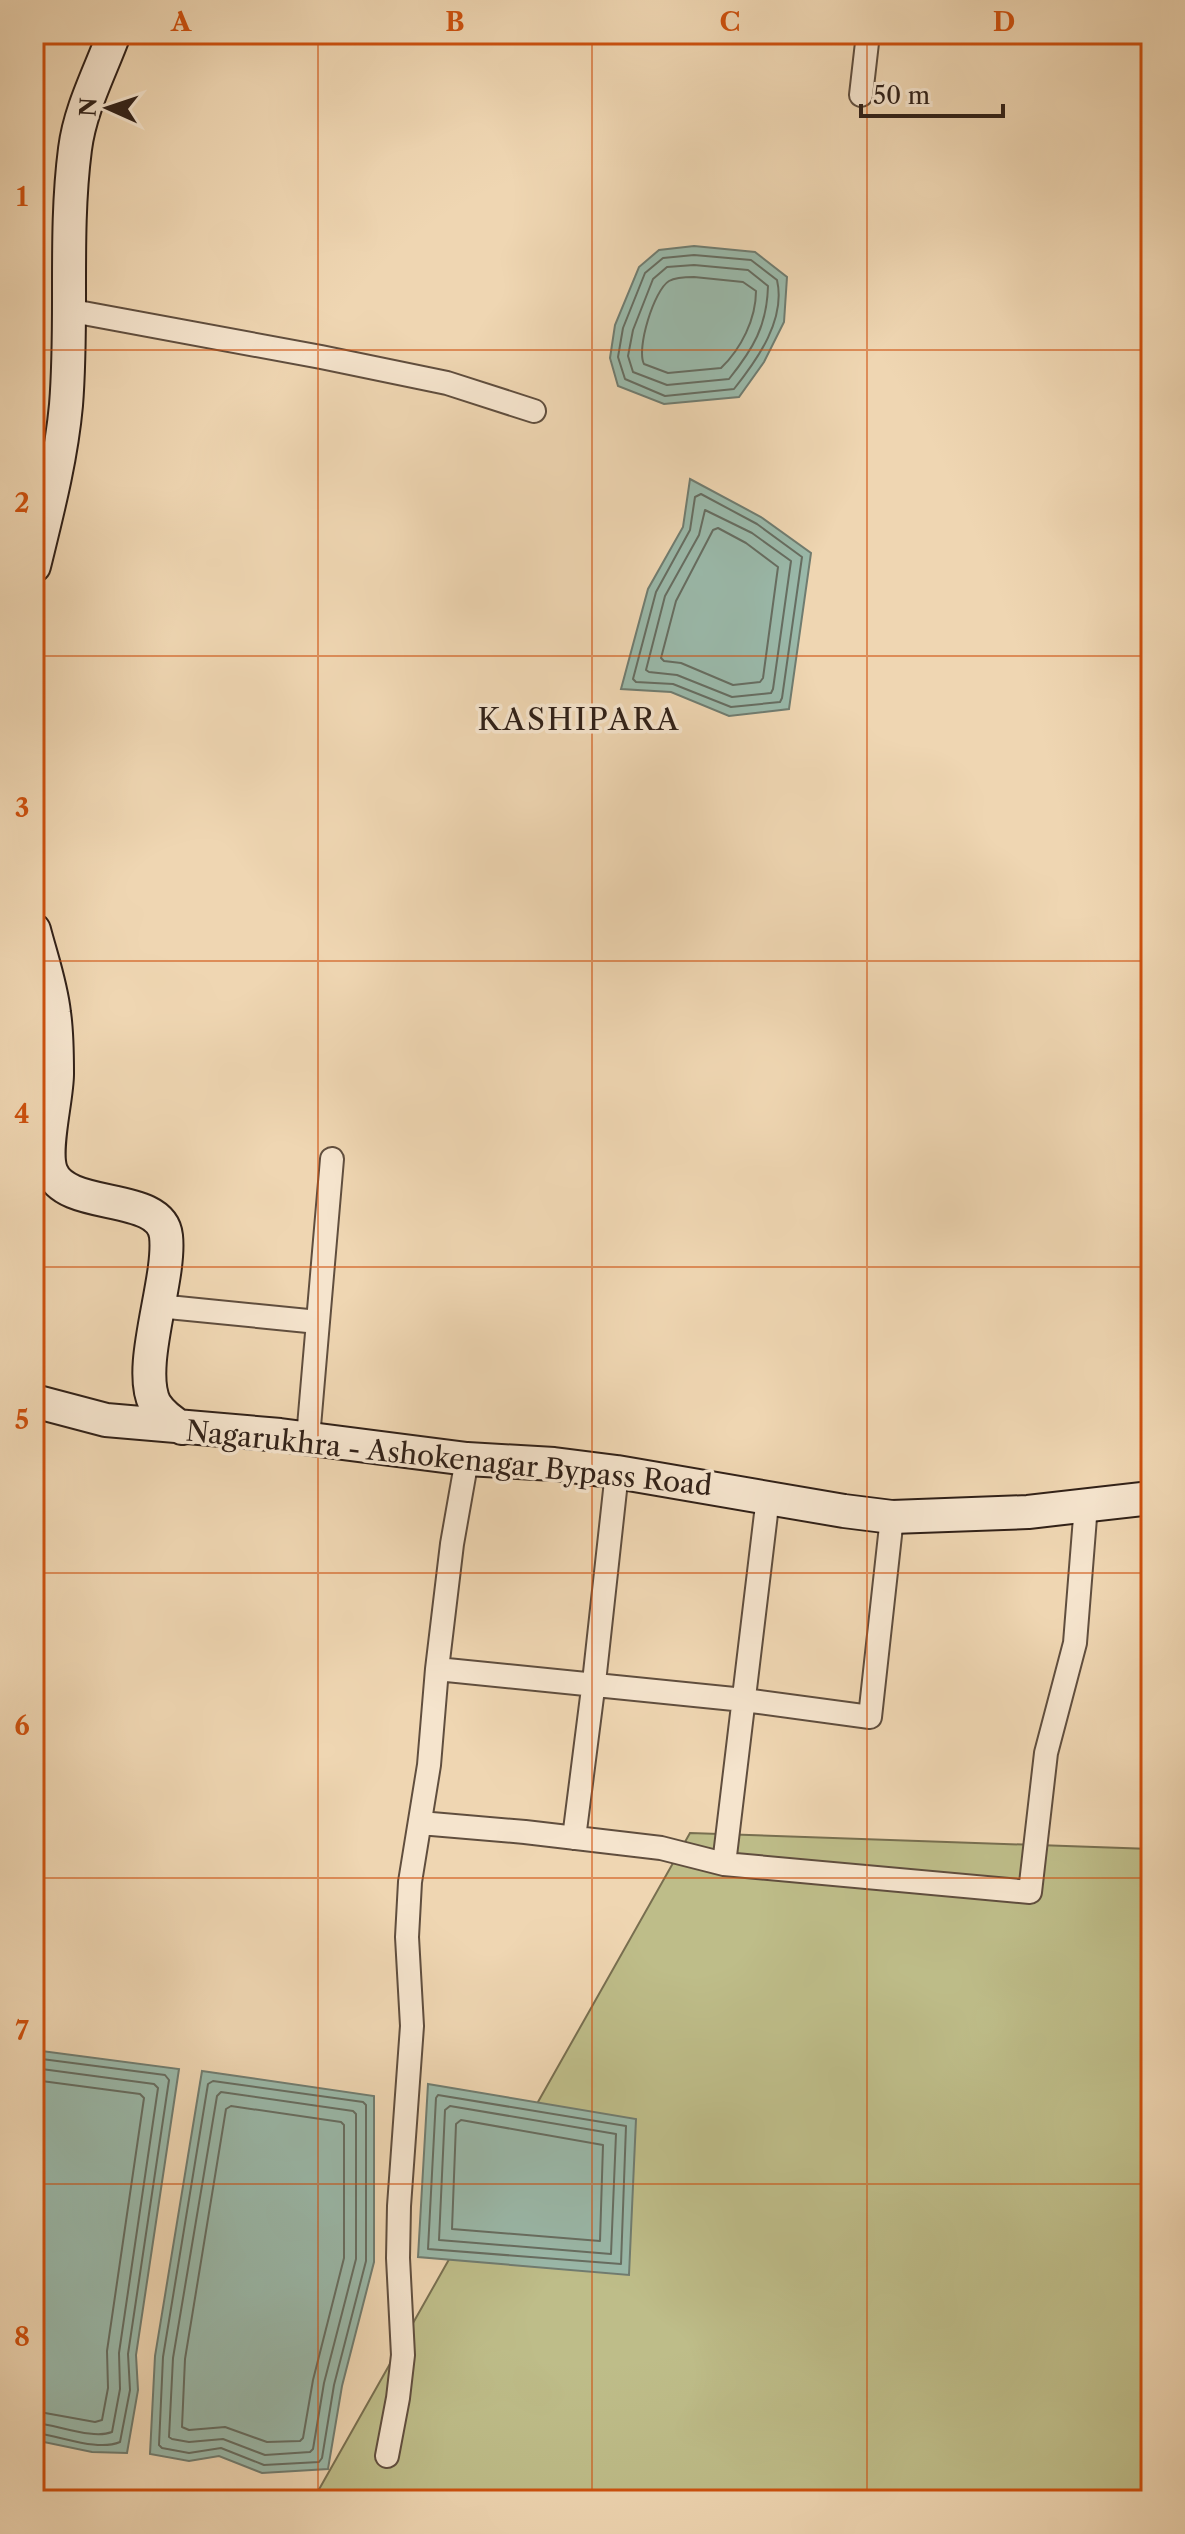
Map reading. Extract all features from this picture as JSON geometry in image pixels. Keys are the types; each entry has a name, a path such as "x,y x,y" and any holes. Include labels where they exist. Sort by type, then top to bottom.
{"street":[{"path":"34,566 61,452 66,402 69,225 75,147 83,116 114,34"},
{"path":"861,95 868,34"},
{"path":"67,310 447,383 534,411"},
{"path":"34,930 54,1011 57,1046 50,1171 59,1184 74,1193 151,1214 161,1222 166,1232 167,1254 148,1378 136,1400 127,1409 106,1420"},
{"path":"34,1182 49,1153"},
{"path":"308,1438 332,1159"},
{"path":"158,1306 318,1322"},
{"path":"148,1378 162,1414 182,1428"},
{"name":"Nagarukhra - Ashokenagar Bypass Road","path":"34,1401 106,1420 308,1438 467,1459 554,1464 892,1517 1028,1512 1151,1498"},
{"path":"387,2456 403,2355 398,2258 412,2026 407,1937 410,1882 429,1765 452,1544 467,1459"},
{"path":"574,1838 617,1472"},
{"path":"724,1864 768,1497"},
{"path":"420,1823 661,1848 724,1864 1030,1892 1046,1753 1075,1643 1086,1505"},
{"path":"437,1669 744,1700 870,1717 892,1517"}],"shaded area":[{"path":"690,1833 1151,1849 1151,2500 313,2500"}],"water":[{"path":"694,246 755,252 787,277 784,322 764,362 739,397 664,404 618,386 610,358 615,325 639,267 659,250"},
{"path":"690,479 761,517 811,553 789,709 729,716 671,692 621,689 648,589 683,527"},
{"path":"34,2050 179,2069 136,2355 138,2390 127,2453 92,2452 34,2440"},
{"path":"202,2071 374,2096 374,2262 342,2386 328,2469 262,2473 219,2456 189,2461 150,2454 155,2356"},
{"path":"428,2084 636,2119 629,2275 418,2257"}],"district":[{"name":"KASHIPARA","path":"579,720"}]}
